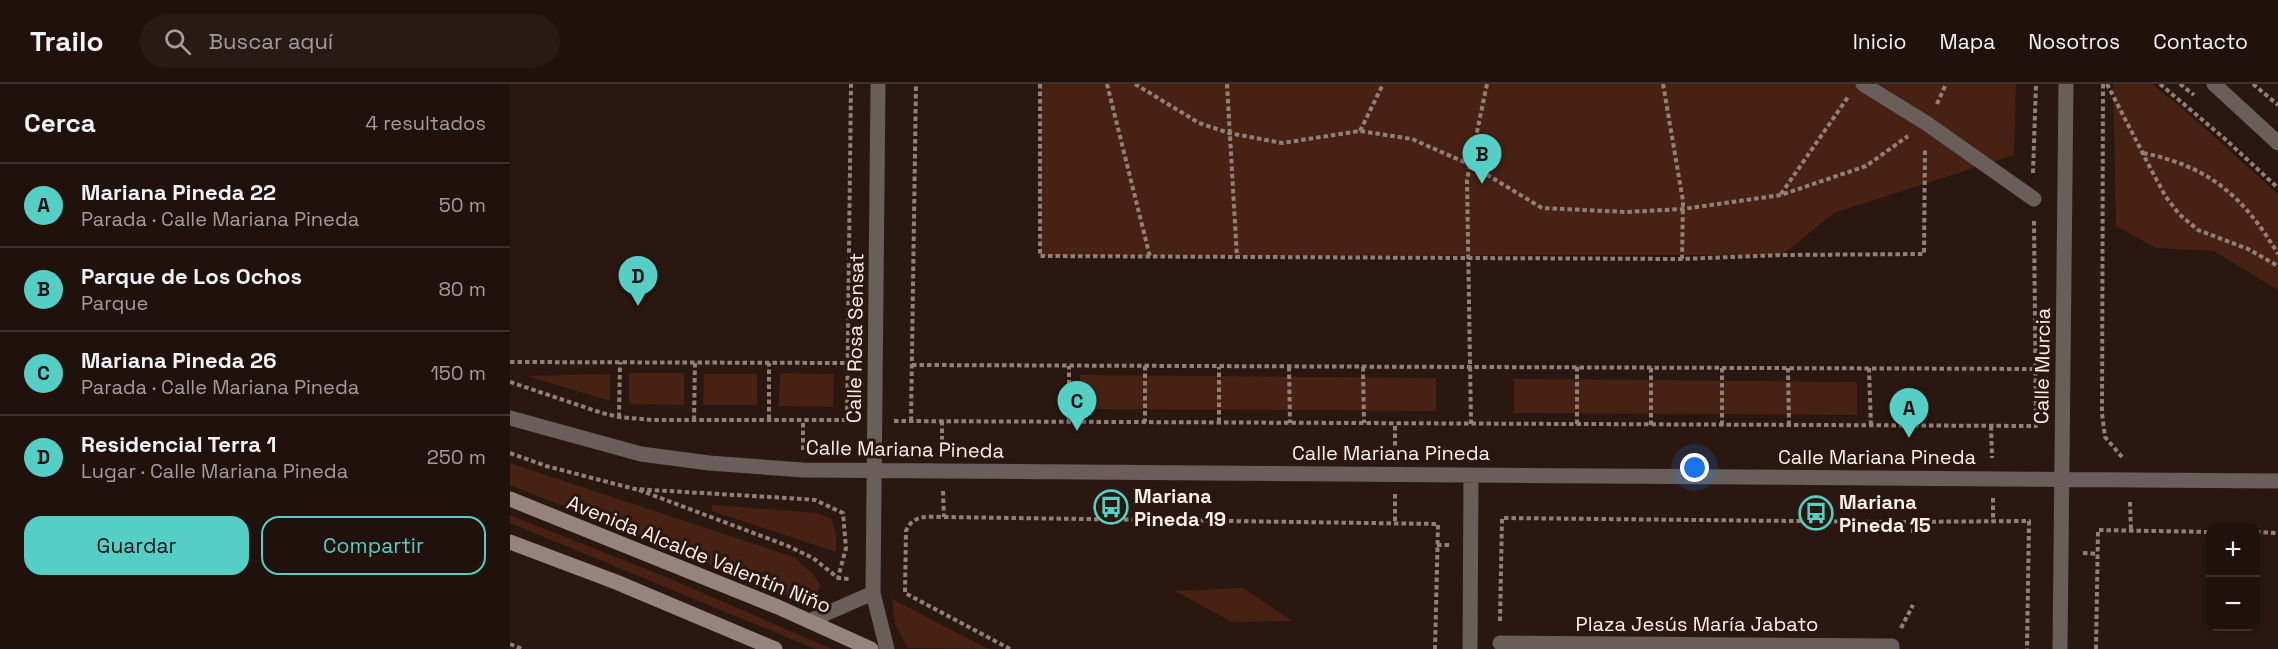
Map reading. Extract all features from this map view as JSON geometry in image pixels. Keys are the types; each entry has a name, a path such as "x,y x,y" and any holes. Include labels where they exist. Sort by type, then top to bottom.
{"main road":[{"name":"Avenida Alcalde Valentín Niño","path":"510,499 809,621 871,649"},
{"path":"510,542 616,582 775,649"}],"street":[{"name":"Calle Rosa Sensat","path":"878,84 873,593 887,649"},
{"name":"Calle Murcia","path":"2060,649 2066,84"},
{"path":"2214,84 2278,143"},
{"path":"1857,89 1926,123 2034,200"},
{"name":"Calle Mariana Pineda","path":"510,418 610,447 664,458 803,470 2278,481"},
{"path":"1470,649 1471,475"},
{"path":"809,621 873,593"},
{"name":"Plaza Jesús María Jabato","path":"1500,643 1892,646 1892,649"}],"path":[{"path":"510,382 619,417 652,420 847,420 851,84"},
{"path":"916,84 911,421 1871,427 2036,426 2034,200 2036,84"},
{"path":"1040,84 1040,256 1682,259 1782,255 1924,254 1926,123"},
{"path":"1107,84 1150,257"},
{"path":"1135,84 1199,123 1229,133 1282,143 1360,131 1412,139 1471,165 1542,208 1626,212 1683,209 1780,195 1866,166 1926,123"},
{"path":"1227,84 1237,258"},
{"path":"1360,131 1383,84"},
{"path":"1471,424 1467,180 1487,84"},
{"path":"1664,84 1683,209 1682,259"},
{"path":"2105,84 2166,197 2179,214 2199,230 2248,249 2278,266"},
{"path":"2105,84 2102,413 2105,437 2129,463"},
{"path":"2160,84 2278,188"},
{"path":"2253,84 2278,105"},
{"path":"1780,195 1857,89"},
{"path":"2143,153 2171,159 2200,172 2236,196 2262,228 2278,254"},
{"path":"510,362 848,363"},
{"path":"619,417 620,362"},
{"path":"694,420 695,362"},
{"path":"769,363 769,419"},
{"path":"912,365 2035,369"},
{"path":"1069,366 1069,422"},
{"path":"1145,366 1145,422"},
{"path":"1219,367 1219,422"},
{"path":"1289,367 1290,423"},
{"path":"1363,367 1364,423"},
{"path":"1577,368 1577,424"},
{"path":"1651,368 1651,425"},
{"path":"1722,368 1722,425"},
{"path":"1788,368 1789,425"},
{"path":"1869,368 1871,427"},
{"path":"510,453 546,466 636,489 788,546 813,558 838,578 846,548 843,513 824,504 803,499 636,489"},
{"path":"1010,649 905,593 906,531 909,523 917,517 944,517 1437,524 1435,649"},
{"path":"1500,643 1502,519 2029,521 2027,649"},
{"path":"1913,522 1913,533"},
{"path":"2097,649 2098,530 2206,532"},
{"path":"2260,532 2278,533"},
{"path":"510,644 522,649"}],"shaded area":[{"path":"1040,84 2016,84 2014,155 1834,213 1782,255 1040,256"},
{"path":"2113,84 2152,84 2278,194 2278,290 2214,251 2156,248 2116,226"},
{"path":"629,373 684,373 684,405 629,404"},
{"path":"780,373 834,374 833,407 779,406"},
{"path":"610,374 610,401 527,376"},
{"path":"704,374 757,374 757,405 703,405"},
{"path":"1080,375 1436,378 1436,411 1080,409"},
{"path":"1514,379 1857,382 1857,415 1514,413"},
{"path":"510,463 794,557 813,574 820,585 812,605 510,485"},
{"path":"712,505 817,513 832,519 836,535 836,552 712,511"},
{"path":"510,515 666,577 832,649 815,649 510,523"},
{"path":"1243,588 1292,621 1232,622 1175,591"},
{"path":"892,599 988,649 908,648 895,624"}],"place":[{"name":"Parque de Los Ochos","path":"1482,184"},
{"name":"Residencial Terra 1","path":"638,306"},
{"name":"Mariana Pineda 26","path":"1077,431"},
{"name":"Mariana Pineda 22","path":"1909,438"},
{"name":"Mariana Pineda 19","path":"1111,507"},
{"name":"Mariana Pineda 15","path":"1816,513"}]}
